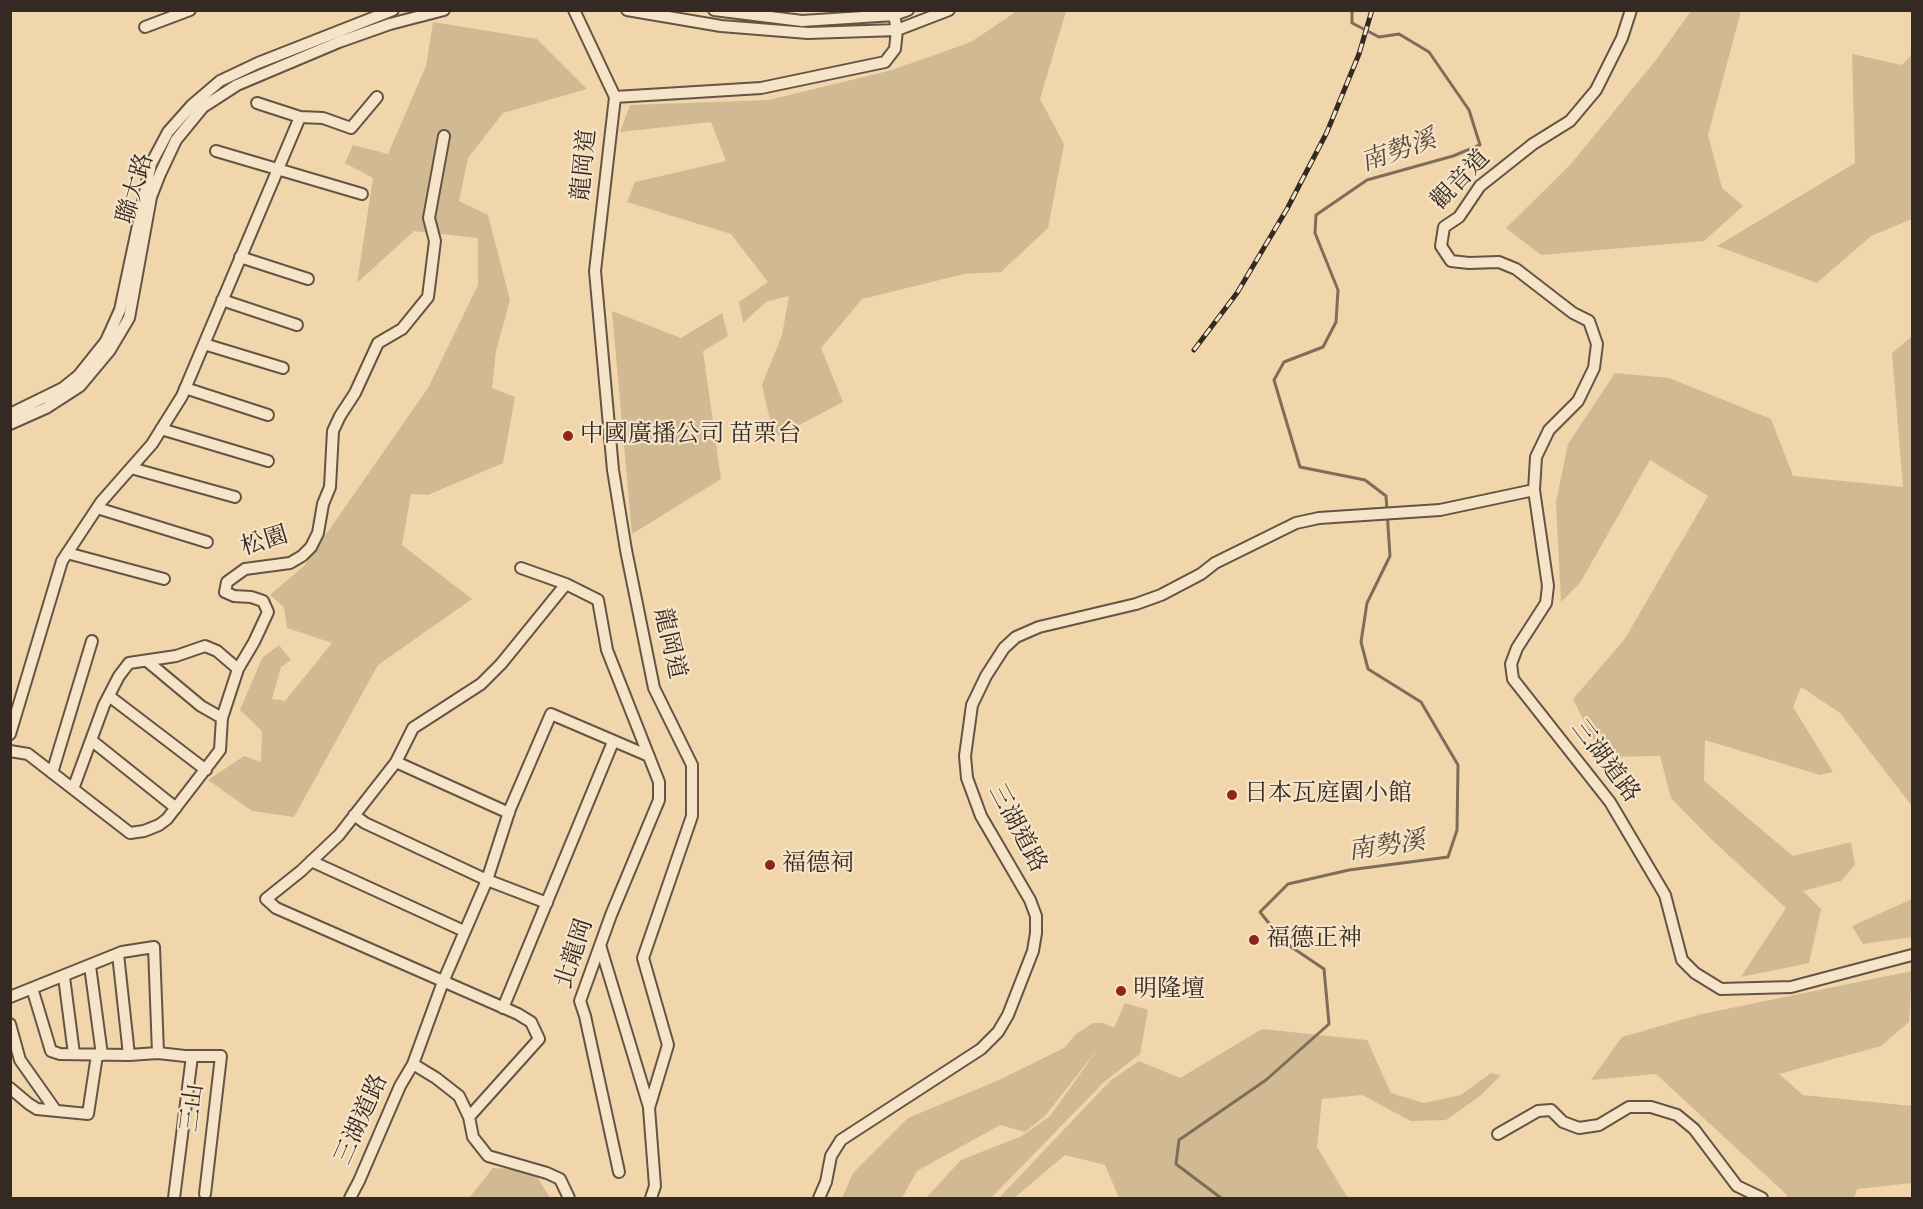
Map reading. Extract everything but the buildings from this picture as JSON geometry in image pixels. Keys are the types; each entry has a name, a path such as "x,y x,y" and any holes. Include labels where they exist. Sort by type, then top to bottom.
{"street":[{"path":"145,27 189,10"},
{"name":"聯大路","path":"10,424 46,408 80,386 111,350 129,318 152,197 159,174 176,140 203,107 237,85 393,10"},
{"name":"聯大路","path":"10,414 63,388 78,376 106,340 120,310 151,164 168,132 192,105 220,81 258,63 336,38 444,10"},
{"name":"龍岡道","path":"574,10 615,97 595,271 613,470 626,550 654,688 692,765 692,816 643,957 668,1045 649,1108 655,1186 651,1198"},
{"path":"627,10 721,26 808,33 897,30 949,10"},
{"path":"714,10 802,21 894,15 908,10"},
{"name":"觀音道","path":"1534,490 1536,457 1549,430 1578,401 1594,368 1597,345 1592,329 1589,321 1573,313 1516,269 1499,262 1451,261 1441,246 1444,227 1459,217 1480,186 1533,144 1570,120 1596,90 1622,38 1631,10"},
{"path":"615,97 761,88 885,62 895,49 897,30 894,15"},
{"path":"257,103 300,117 323,118 351,128 377,97"},
{"path":"10,734 62,561 97,508 152,444 185,388 300,117"},
{"name":"松園","path":"10,751 28,754 130,833 144,831 167,819 206,770 220,750 222,718 238,669 268,612 263,601 251,597 234,596 225,592 227,582 245,569 290,563 311,547 318,533 323,504 330,487 333,431 355,393 378,343 402,329 428,297 435,241 429,218 444,136"},
{"path":"216,151 362,194"},
{"path":"240,257 308,279"},
{"path":"222,300 297,325"},
{"path":"204,344 283,368"},
{"path":"185,388 268,415"},
{"path":"161,429 268,461"},
{"path":"131,468 234,497"},
{"name":"三湖道路","path":"819,1198 826,1182 831,1156 841,1140 981,1049 998,1032 1008,1015 1033,951 1036,916 1030,900 981,816 967,778 965,756 972,705 986,676 1004,648 1016,637 1039,627 1136,604 1166,592 1215,563 1296,523 1319,518 1440,510 1534,490 1548,586 1546,603 1517,648 1511,663 1513,679 1610,802 1665,895 1682,960 1695,973 1721,989 1791,987 1912,955"},
{"path":"97,508 207,542"},
{"path":"67,553 164,579"},
{"name":"北龍岡","path":"521,568 566,584 598,600 606,650 659,782 659,800 600,945 580,1001 619,1173"},
{"path":"469,1118 539,1039 531,1022 276,908 266,900 339,835 396,762 413,728 481,684 501,664 566,584"},
{"path":"52,773 92,641"},
{"path":"73,789 109,696 129,663 176,656 205,646 217,651 238,669"},
{"path":"147,661 201,706 222,718"},
{"path":"109,696 206,770"},
{"path":"413,1064 443,982 487,880 509,813 551,714 649,756"},
{"path":"91,740 176,808"},
{"path":"503,1008 613,742"},
{"path":"396,762 509,813"},
{"name":"北龍岡","path":"354,815 365,823 487,880 547,903"},
{"path":"311,861 465,931"},
{"path":"600,945 649,1108"},
{"path":"10,997 118,954 154,947 158,1053"},
{"path":"118,954 129,1055"},
{"path":"10,1088 37,1109 88,1114 100,1055 90,966"},
{"path":"64,976 75,1054"},
{"name":"三山","path":"32,988 51,1052 100,1055 158,1053 221,1056 205,1194"},
{"path":"10,1024 20,1060 56,1111"},
{"name":"三山","path":"174,1198 192,1056"},
{"name":"三湖道路","path":"350,1198 399,1086 413,1064 459,1096 469,1118 473,1137 488,1156 560,1179 568,1198"},
{"path":"1498,1134 1538,1111 1551,1110 1563,1122 1579,1128 1599,1125 1629,1107 1651,1107 1677,1115 1694,1130 1737,1186 1762,1198"}],"shaded area":[{"path":"1017,11 1066,11 1040,99 1064,144 1048,228 1001,272 964,274 862,299 821,348 843,402 774,438 762,385 782,335 789,296 766,302 743,323 739,302 768,282 731,234 627,202 635,182 726,161 711,122 620,132 630,105 769,100 892,70 971,42"},
{"path":"1691,11 1741,11 1708,135 1722,188 1743,206 1704,241 1541,255 1506,228 1570,165 1656,60"},
{"path":"433,22 537,39 587,89 503,113 468,158 459,201 488,215 510,300 496,351 492,388 515,397 503,463 428,495 411,494 402,545 472,599 378,665 294,817 252,811 208,780 244,756 261,762 262,731 240,710 262,658 279,645 291,660 281,667 272,699 285,701 332,643 287,628 284,607 270,595 304,566 428,388 478,285 478,238 414,231 357,283 373,178 345,163 353,145 388,154 426,66"},
{"path":"1852,54 1902,65 1912,54 1912,219 1871,236 1817,283 1717,246 1855,163"},
{"path":"612,311 681,338 722,313 728,336 703,351 721,479 632,534"},
{"path":"1912,336 1912,806 1840,713 1801,687 1793,707 1833,772 1820,775 1705,740 1704,781 1793,856 1851,842 1855,865 1841,881 1803,891 1821,909 1809,963 1741,977 1786,908 1711,839 1671,798 1660,756 1602,757 1573,699 1624,640 1708,496 1650,460 1580,583 1561,602 1556,502 1568,444 1615,373 1669,378 1771,419 1793,476 1903,487 1892,353"},
{"path":"1912,899 1912,937 1863,944 1852,926"},
{"path":"1912,971 1909,1022 1881,1046 1779,1074 1803,1095 1912,1106 1912,1183 1857,1189 1854,1198 1787,1198 1787,1195 1656,1074 1591,1080 1622,1037 1702,1014"},
{"path":"1125,1003 1148,1010 1140,1054 1104,1082 991,1198 926,1198 961,1160 1022,1136 1050,1116 1100,1046 1045,1116 1025,1132 1000,1125 917,1171 902,1198 842,1198 853,1173 908,1118 999,1080 1064,1048 1076,1034 1093,1023 1104,1023 1114,1028"},
{"path":"1262,1029 1367,1040 1391,1093 1424,1103 1461,1095 1491,1073 1501,1075 1480,1096 1446,1120 1411,1121 1362,1095 1322,1099 1317,1147 1348,1198 1119,1198 1105,1165 1065,1155 1014,1198 999,1198 1111,1080 1139,1061 1180,1078"},
{"path":"493,1168 533,1170 550,1198 469,1198"}],"waterway":[{"name":"南勢溪","path":"1221,1198 1176,1164 1179,1140 1266,1080 1329,1024 1324,969 1284,942 1260,912 1288,884 1349,870 1448,857 1457,830 1458,765 1421,702 1368,669 1361,642 1367,603 1390,556 1386,496 1365,480 1300,467 1274,380 1284,362 1323,347 1336,322 1338,290 1315,233 1316,215 1367,180 1453,156 1480,145 1469,110 1429,52 1399,34 1379,37 1352,23 1352,10"}],"railway":[{"path":"1194,350 1237,293 1287,209 1327,132 1359,54 1372,10"}],"place":[{"name":"中國廣播公司 苗栗台","path":"568,436"},
{"name":"日本瓦庭園小館","path":"1232,795"},
{"name":"福德祠","path":"770,865"},
{"name":"福德正神","path":"1254,940"},
{"name":"明隆壇","path":"1121,991"}]}
